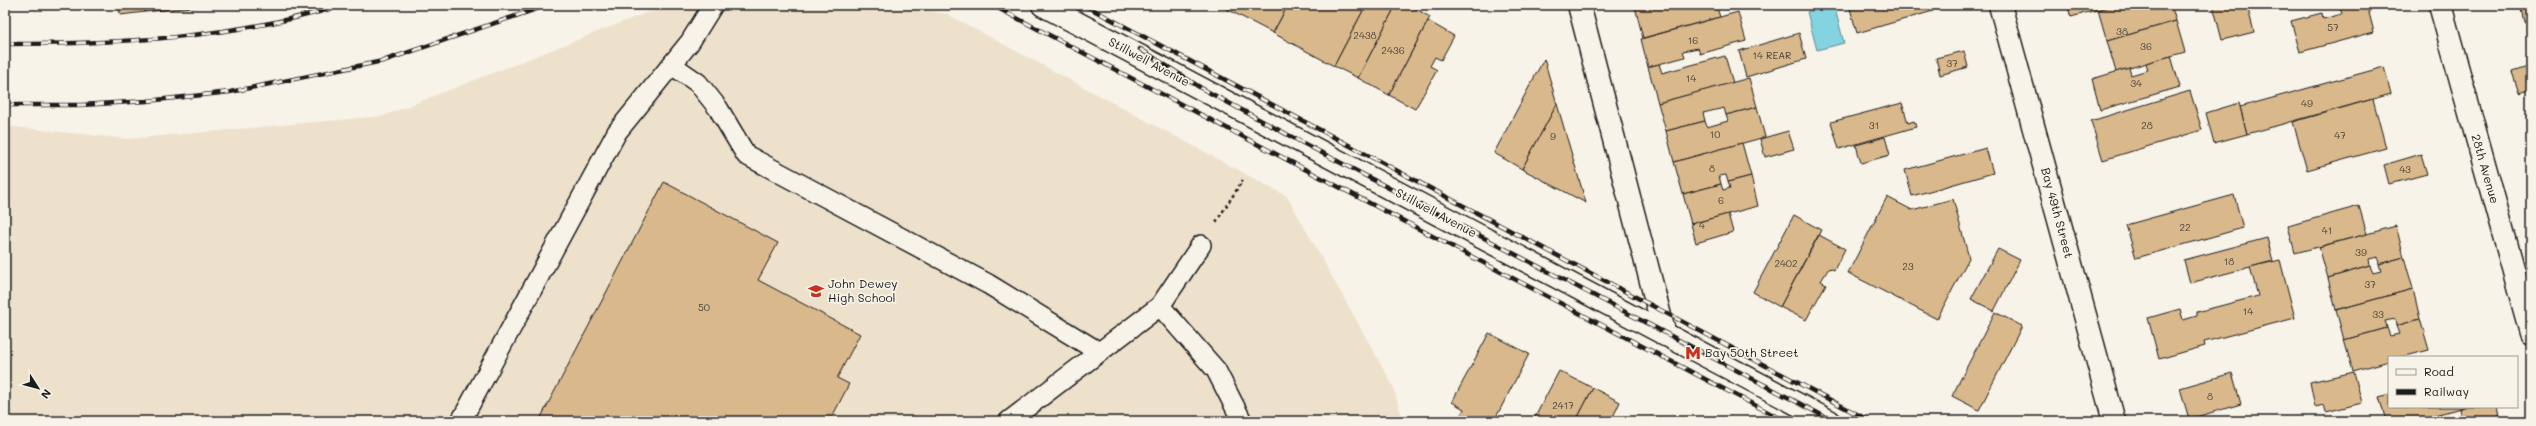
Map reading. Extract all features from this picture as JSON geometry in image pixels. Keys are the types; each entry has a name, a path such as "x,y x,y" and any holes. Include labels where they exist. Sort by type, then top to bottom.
{"street":[{"name":"Stillwell Avenue","path":"1043,5 1829,421"},
{"path":"1579,5 1665,335"},
{"name":"Bay 49th Street","path":"2000,5 2114,421"},
{"name":"28th Avenue","path":"2440,5 2531,333"}],"lane":[{"path":"461,421 617,132 690,42 714,5"},
{"path":"672,65 698,83 718,108 746,155 988,284 1099,352"},
{"path":"1008,421 1160,306 1201,245"},
{"path":"1160,306 1216,370 1242,421"}],"path":[{"path":"1201,245 1243,180"}],"shaded area":[{"name":"John Dewey High School","path":"703,5 899,5 947,14 1287,196 1393,386 1403,421 5,421 5,126 127,139 383,116 648,12"}],"water":[{"path":"1834,5 1844,43 1817,50 1807,12"}],"building":[{"path":"119,5 145,5 145,12 120,15"},
{"path":"145,5 211,5 145,12"},
{"path":"1219,5 1288,5 1273,33"},
{"path":"1288,5 1366,5 1334,66 1273,33"},
{"path":"1366,5 1396,5 1358,78 1334,66"},
{"path":"1396,5 1409,5 1430,17 1389,95 1358,78"},
{"path":"1642,5 1716,5 1720,17 1643,38 1635,7"},
{"path":"1849,5 1931,5 1933,11 1857,33"},
{"path":"2067,5 2115,5 2071,17"},
{"path":"2115,5 2171,5 2176,21 2107,41 2098,10"},
{"path":"2213,5 2247,5 2254,32 2222,40"},
{"path":"2351,5 2367,5 2374,32 2300,52 2291,21 2322,13 2323,19 2342,14 2340,8"},
{"path":"2520,5 2531,5 2531,20 2524,22"},
{"path":"1738,12 1746,41 1700,54 1698,48 1683,51 1685,57 1648,67 1641,39"},
{"path":"1428,21 1454,36 1441,60 1435,57 1430,66 1437,70 1415,109 1389,95"},
{"path":"2176,21 2185,52 2116,72 2107,41"},
{"path":"1799,33 1806,59 1746,77 1739,51"},
{"path":"1964,51 1968,67 1940,75 1936,58"},
{"path":"1725,56 1733,83 1658,103 1648,67 1659,64 1662,73"},
{"path":"2171,56 2180,87 2100,110 2092,79 2129,68 2131,75 2148,70 2146,63"},
{"path":"1544,59 1557,104 1522,169 1494,153"},
{"path":"2531,66 2531,89 2519,93 2512,72"},
{"path":"2384,67 2391,94 2247,134 2240,107"},
{"path":"1749,78 1757,107 1726,115 1724,108 1703,113 1705,121 1666,131 1658,103"},
{"path":"2190,91 2202,130 2103,160 2091,121"},
{"path":"2373,99 2386,148 2307,170 2293,122"},
{"path":"1902,103 1908,123 1914,121 1916,127 1839,149 1831,122"},
{"path":"2239,103 2247,134 2214,143 2206,113"},
{"path":"1557,104 1586,203 1522,169"},
{"path":"1757,107 1765,137 1674,162 1666,131 1705,121 1707,127 1728,121 1726,115"},
{"path":"1788,131 1794,149 1765,157 1760,139"},
{"path":"1885,137 1890,155 1861,163 1856,145"},
{"path":"1742,143 1751,176 1728,182 1726,175 1719,176 1721,184 1683,194 1674,162"},
{"path":"1986,148 1993,173 1912,196 1905,170"},
{"path":"2421,154 2427,174 2389,184 2384,165"},
{"path":"1751,176 1758,206 1691,224 1683,194 1721,184 1723,190 1730,188 1728,182"},
{"path":"664,182 778,243 758,280 860,334 837,378 849,384 830,421 539,421"},
{"path":"2234,195 2243,228 2136,258 2126,225"},
{"path":"1887,197 1912,210 1953,199 1969,258 1937,319 1848,273"},
{"path":"2359,206 2367,234 2295,253 2288,226"},
{"path":"1728,214 1733,232 1696,243 1691,224"},
{"path":"1794,215 1821,230 1780,307 1753,292"},
{"path":"2396,226 2404,257 2379,264 2378,257 2369,259 2370,266 2328,278 2319,247"},
{"path":"1819,235 1845,249 1834,270 1829,268 1821,281 1826,284 1806,320 1780,307"},
{"path":"2267,238 2273,261 2190,283 2184,260"},
{"path":"1998,249 2020,260 1994,311 1971,299"},
{"path":"2404,257 2413,289 2336,310 2328,278 2370,266 2373,273 2381,271 2379,264"},
{"path":"2280,260 2295,318 2204,342 2205,346 2159,359 2148,318 2180,309 2183,320 2197,316 2197,312 2258,296 2250,267"},
{"path":"2413,289 2420,319 2396,326 2395,319 2385,321 2387,328 2344,340 2336,310"},
{"path":"1995,312 2022,326 1979,410 1952,396"},
{"path":"2420,319 2429,350 2406,356 2388,356 2388,361 2353,371 2344,340 2387,328 2390,336 2399,334 2396,326"},
{"path":"1489,333 1529,354 1494,421 1457,421 1464,409 1452,402"},
{"path":"1559,371 1593,388 1576,421 1533,421"},
{"path":"2354,372 2362,403 2326,412 2324,405 2315,407 2310,382"},
{"path":"2232,373 2241,404 2189,419 2180,388"},
{"path":"1593,388 1620,402 1611,421 1576,421"},
{"path":"2388,394 2388,408 2460,408 2414,421 2386,421 2379,397"},
{"path":"2497,408 2500,421 2462,421 2459,409"}],"railway":[{"path":"5,44 90,43 176,37 261,25 343,5"},
{"path":"5,105 81,105 147,101 230,92 383,61 548,5"},
{"path":"992,5 1785,421"},
{"path":"1084,5 1870,421"},
{"path":"1140,49 1201,88 1303,143 1833,421"}],"place":[{"name":"John Dewey High School","path":"816,291"},
{"name":"Bay 50th Street","path":"1693,353"}]}
